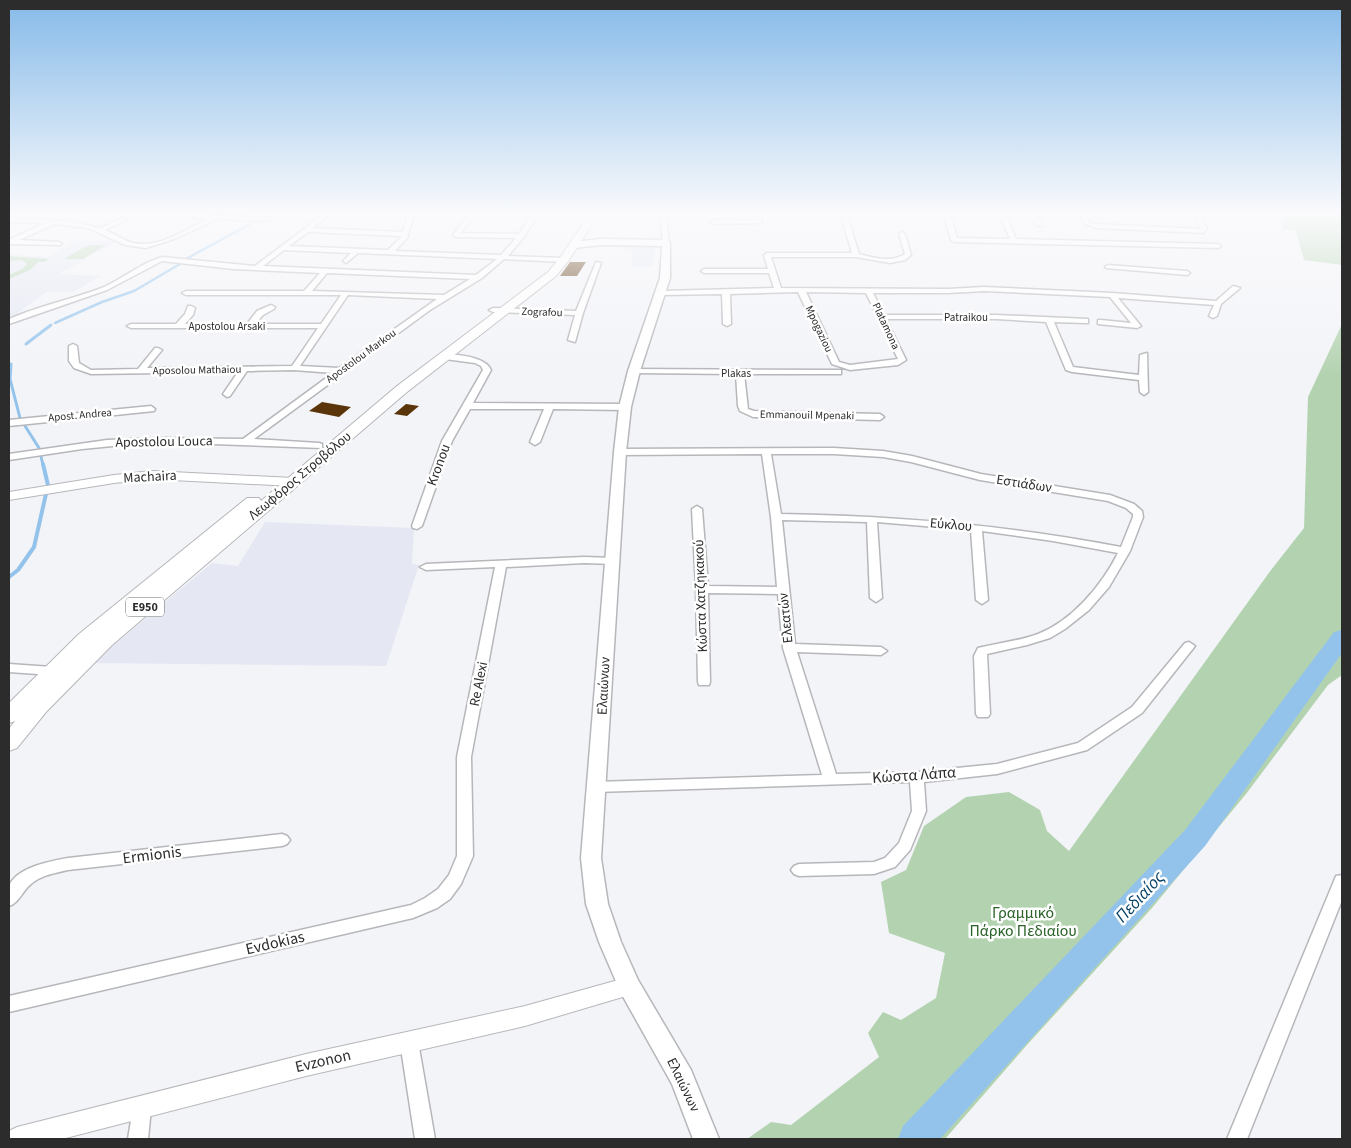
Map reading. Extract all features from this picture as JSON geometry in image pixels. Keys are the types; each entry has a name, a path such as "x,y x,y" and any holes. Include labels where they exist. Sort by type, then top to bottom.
{"main road":[{"name":"Λεωφόρος Στροβόλου","path":"9,743 38,707 105,641 285,482 319,446 410,372 552,274 554,269"},
{"name":"Ελαιώνων","path":"666,269 661,294 634,371 625,408 620,452 591,858 594,889 601,918 629,986 682,1078 706,1139"},
{"name":"Λεωφόρος Στροβόλου","path":"9,716 86,638 445,357 499,311"}],"street":[{"path":"10,320 119,282 140,269"},
{"path":"269,269 480,277"},
{"name":"Apostolou Markou","path":"246,441 446,296 480,277 490,269"},
{"path":"572,340 579,313 596,269"},
{"path":"1117,269 1187,273"},
{"path":"307,292 325,271"},
{"path":"704,272 772,271 778,291"},
{"path":"978,279 984,289"},
{"path":"1212,316 1218,303 1236,288"},
{"path":"661,294 801,290 948,291 984,289 1112,295 1218,303"},
{"name":"Mpogaziou","path":"801,290 838,369"},
{"name":"Platamona","path":"869,291 902,360 901,362"},
{"path":"186,293 307,292 446,296"},
{"path":"294,368 346,293"},
{"path":"726,293 727,324"},
{"path":"1101,322 1137,326 1112,295"},
{"path":"249,326 260,313 271,307"},
{"path":"178,326 189,315 191,308"},
{"name":"Zografou","path":"499,311 579,313"},
{"name":"Patraikou","path":"882,317 996,317 1085,321"},
{"path":"1050,319 1069,368 1072,370 1143,378"},
{"name":"Apostolou Arsaki","path":"131,326 324,326"},
{"name":"Aposolou Mathaiou","path":"73,346 72,360 82,370 105,372 294,368 340,371"},
{"path":"140,371 158,350"},
{"path":"1144,355 1144,392"},
{"name":"Kronou","path":"417,526 447,441 487,368 477,361 445,357"},
{"name":"Plakas","path":"634,371 740,373 838,369 894,365 901,362"},
{"path":"227,394 244,369"},
{"name":"Emmanouil Mpenaki","path":"740,373 742,406 744,411 753,414 880,417"},
{"path":"466,406 625,408"},
{"path":"535,442 549,407"},
{"name":"Apost. Andrea","path":"12,423 66,416 151,409"},
{"path":"61,426 66,416"},
{"name":"Apostolou Louca","path":"9,458 47,451 137,441 246,441 319,446"},
{"name":"Ελεατών","path":"766,451 776,517 789,648 831,780"},
{"name":"Εστιάδων","path":"620,452 860,452 896,455 980,477 1116,499 1130,506 1138,513 1138,517 1114,574 1102,591 1081,611 1055,631 1030,640 982,651 980,656 983,714"},
{"name":"Machaira","path":"9,496 114,479 152,475 285,482"},
{"name":"Κώστα Χατζηκακού","path":"696,509 702,589 704,682"},
{"name":"Εύκλου","path":"776,517 872,519 976,527 1024,533 1125,551"},
{"path":"872,519 876,598"},
{"path":"976,527 982,600"},
{"path":"426,567 612,561"},
{"name":"Re Alexi","path":"464,804 464,757 501,564"},
{"path":"702,589 784,591"},
{"name":"Κώστα Λάπα","path":"595,787 916,777 997,769 1082,747 1137,710 1189,646"},
{"path":"789,648 881,651"},
{"path":"9,668 52,671"},
{"path":"799,870 874,868 890,863 904,846 919,811 916,777"},
{"name":"Evdokias","path":"9,1004 413,911 431,903 444,894 455,879 465,856 464,804"},
{"name":"Ermionis","path":"9,899 24,877 68,864 282,840"},
{"path":"1237,1139 1342,883"},
{"name":"Evzonon","path":"17,1139 306,1065 525,1016 629,986"},
{"path":"410,1042 424,1139"},
{"path":"138,1139 142,1108"}],"shaded area":[{"path":"9,269 69,269 59,274 100,276 74,292 46,292 14,316 9,316"},
{"path":"265,522 414,528 412,564 419,565 386,666 92,663 212,563 238,566"}],"green space":[{"path":"22,269 31,269 9,279 9,275"},
{"name":"Γραμμικό Πάρκο Πεδιαίου","path":"1342,324 1342,675 1328,685 1246,794 1152,908 1026,1046 945,1139 747,1139 771,1122 791,1125 879,1057 868,1033 883,1012 901,1020 936,998 945,953 889,933 881,882 906,870 924,826 966,797 1009,792 1040,810 1047,831 1069,851 1271,570 1304,528 1308,397"}],"building":[{"path":"565,269 582,269 577,276 560,276"},
{"path":"322,402 351,407 339,417 309,411"},
{"path":"406,404 419,406 407,416 394,414"}],"waterway":[{"path":"55,323 102,302 134,291 172,269"},
{"path":"26,344 51,325"},
{"path":"11,364 10,379 20,418 39,448 43,465"},
{"path":"9,577 18,570 34,547 48,485 43,464"},
{"name":"Πεδιαίος","path":"916,1139 1195,838 1342,637"}]}
